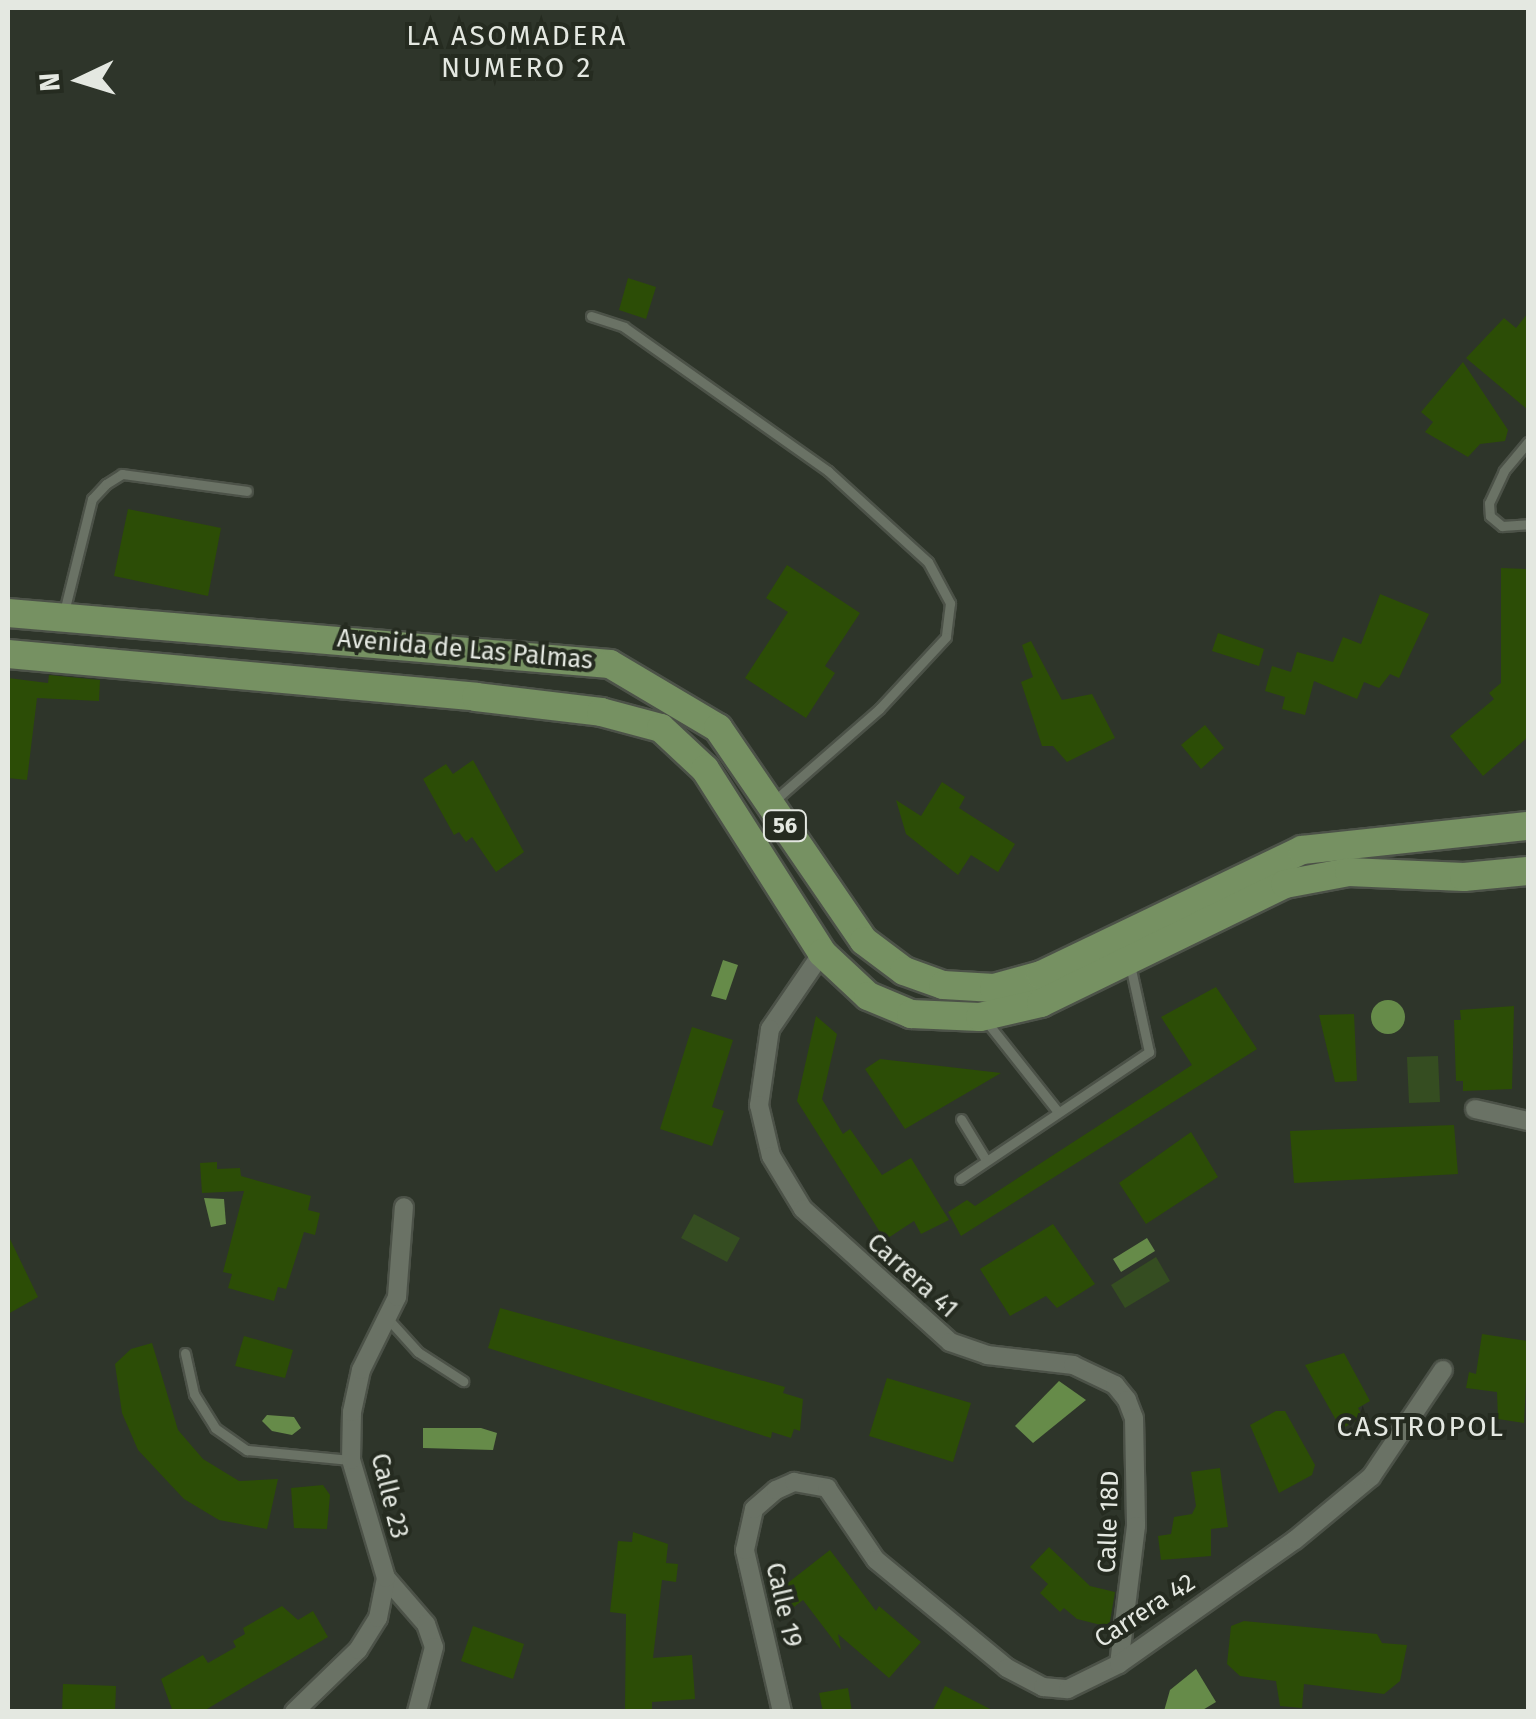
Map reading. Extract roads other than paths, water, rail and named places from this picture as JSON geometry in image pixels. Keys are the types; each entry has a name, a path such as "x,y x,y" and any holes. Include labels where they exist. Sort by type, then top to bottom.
{"main road":[{"name":"Avenida de Las Palmas","path":"8,613 218,626 610,664 718,728 864,941 904,971 943,985 994,988 1041,976 1302,850 1528,826"},
{"name":"Avenida de Las Palmas","path":"8,654 278,676 634,718 679,740 706,769 822,953 868,996 911,1014 980,1017 1041,1002 1130,963 1285,884 1349,872 1464,877 1528,871"}],"street":[{"name":"Carrera 41","path":"822,953 770,1029 759,1106 771,1156 803,1209 950,1342 987,1355 1073,1364 1115,1386"},
{"path":"1474,1109 1528,1121"},
{"name":"Calle 23","path":"294,1712 358,1650 378,1618 386,1578 351,1460 361,1370 388,1320 406,1252 404,1207"},
{"name":"Carrera 42","path":"754,1509 794,1482 827,1488 876,1560 1007,1668 1043,1687 1068,1689 1119,1664 1296,1540 1371,1477 1444,1370"},
{"name":"Calle 18D","path":"1115,1386 1134,1418 1136,1454 1132,1590 1119,1664"},
{"name":"Calle 19","path":"754,1509 745,1550 782,1712"},
{"path":"386,1578 409,1611 426,1624 434,1647 417,1712"},
{"path":"378,1618 409,1611"}],"lane":[{"path":"591,316 624,327 828,471 928,562 950,603 946,637 879,709 772,803"},
{"path":"1528,442 1504,471 1489,504 1490,516 1502,526 1528,524"},
{"path":"62,618 92,499 106,484 122,474 247,491"},
{"path":"960,1179 1149,1052 1130,963"},
{"path":"980,1017 1005,1038 1058,1112"},
{"path":"960,1118 986,1160"},
{"path":"388,1320 418,1352 463,1381"},
{"path":"185,1353 194,1394 216,1428 246,1450 351,1460"}],"district":[{"name":"LA ASOMADERA NUMERO 2","path":"517,52"},
{"name":"CASTROPOL","path":"1421,1427"}]}
